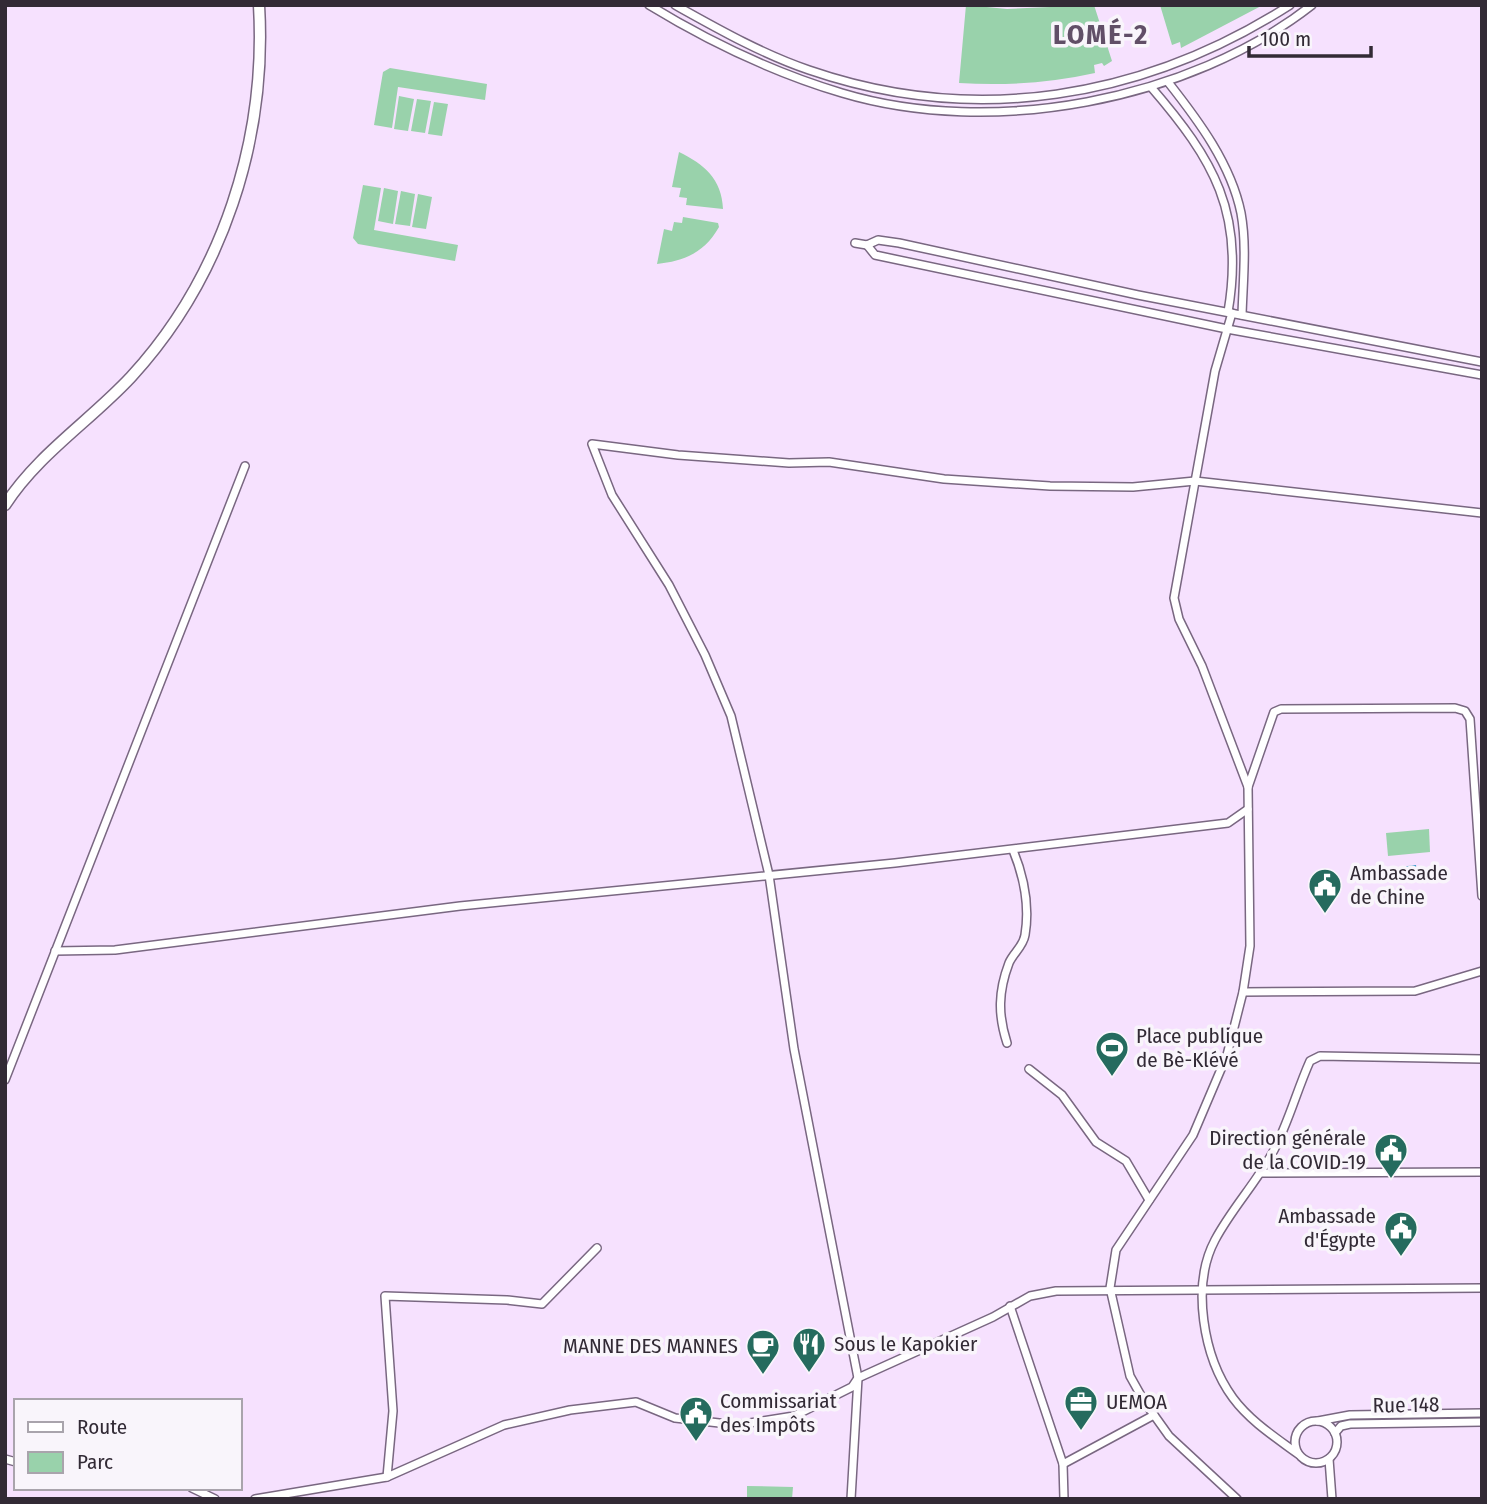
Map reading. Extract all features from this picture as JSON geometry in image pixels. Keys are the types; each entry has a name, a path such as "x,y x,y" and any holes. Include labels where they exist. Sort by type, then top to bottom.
{"main road":[{"path":"5,506 34,467 145,360 171,327 203,275 222,234 249,145 261,47 258,5"}],"street":[{"path":"649,5 775,69 843,94 887,103 1002,111 1097,100 1168,82 1240,51 1312,5"},
{"path":"675,5 780,58 838,79 900,92 992,99 1056,96 1145,77 1253,29 1290,5"},
{"path":"1168,82 1205,132 1228,176 1241,212 1245,251 1242,315"},
{"path":"1152,87 1206,156 1229,217 1232,246 1230,313 1174,598 1179,619 1202,666 1248,787"},
{"path":"855,243 867,245 878,240 899,243 1230,313 1482,362"},
{"path":"867,245 875,254 896,259 1227,329 1482,375"},
{"path":"1466,373 1468,359"},
{"path":"851,1499 858,1378 794,1049 769,875 731,716 705,655 669,585 612,495 592,444 692,456 789,463 829,462 944,479 1050,486 1133,487 1195,481 1482,513"},
{"path":"5,1080 245,466"},
{"path":"1237,1499 1192,1460 1154,1415 1130,1376 1110,1289 1116,1250 1193,1135 1211,1099 1227,1055 1243,992 1250,946 1252,897 1248,787 1264,737 1277,710 1461,709 1470,719 1482,896"},
{"path":"55,951 115,950 460,905 1013,850 1228,823 1248,809"},
{"path":"1007,1044 999,1017 1002,988 1010,961 1025,937 1027,899 1022,867 1013,850"},
{"path":"1243,992 1415,991 1482,971"},
{"path":"1318,1421 1325,1423 1335,1433 1336,1450 1329,1459 1312,1463 1251,1417 1223,1381 1208,1338 1202,1288 1204,1267 1215,1240 1261,1173 1289,1118 1310,1061 1320,1056 1482,1059"},
{"path":"1028,1069 1062,1095 1096,1142 1126,1161 1149,1199"},
{"path":"1261,1173 1482,1172"},
{"path":"387,1477 393,1411 385,1296 507,1300 542,1304 597,1248"},
{"path":"255,1499 387,1477 504,1425 570,1410 636,1402 675,1418 737,1425 794,1416 852,1387 858,1378 1030,1296 1043,1293 1110,1289 1482,1288"},
{"path":"1010,1306 1063,1464 1064,1499"},
{"path":"1298,1454 1295,1442 1298,1431 1307,1423 1350,1415 1482,1413"},
{"path":"1063,1464 1154,1415"},
{"name":"Rue 148","path":"1335,1433 1341,1426 1350,1424 1482,1422"},
{"path":"1329,1459 1332,1499"},
{"path":"196,1490 215,1499"}],"green space":[{"path":"966,5 1007,9 1094,5 1112,61 1104,66 1102,63 1094,65 1095,73 1061,79 1010,84 959,83"},
{"path":"1160,5 1263,5 1181,48 1180,42 1172,45"},
{"path":"390,68 487,84 485,100 398,87 392,128 374,125 383,72"},
{"path":"399,96 414,99 408,131 394,129"},
{"path":"417,99 431,101 425,133 411,131"},
{"path":"434,102 448,104 442,136 428,134"},
{"path":"679,152 704,167 710,174 719,189 723,209 686,205 687,198 679,197 681,188 672,187"},
{"path":"363,185 381,188 374,230 458,245 455,261 358,244 353,238"},
{"path":"384,188 398,191 393,224 378,221"},
{"path":"401,191 415,194 410,226 395,224"},
{"path":"418,194 432,197 426,229 412,227"},
{"path":"683,217 718,223 719,227 707,243 693,254 657,264 664,229 672,231 674,222 682,223"},
{"path":"1429,829 1430,852 1388,856 1386,833"},
{"path":"747,1486 793,1487 792,1499 747,1499"}],"water":[{"path":"1416,865 1418,878 1393,881 1392,868"}],"place":[{"name":"Ambassade de Chine","path":"1325,915"},
{"name":"Place publique de Bè-Klévé","path":"1112,1078"},
{"name":"Direction générale de la COVID-19","path":"1391,1180"},
{"name":"Ambassade d'Égypte","path":"1401,1258"},
{"name":"Sous le Kapokier","path":"809,1374"},
{"name":"MANNE DES MANNES","path":"763,1376"},
{"name":"UEMOA","path":"1081,1432"},
{"name":"Commissariat des Impôts","path":"696,1443"}],"district":[{"name":"LOMÉ-2","path":"1101,34"}]}
